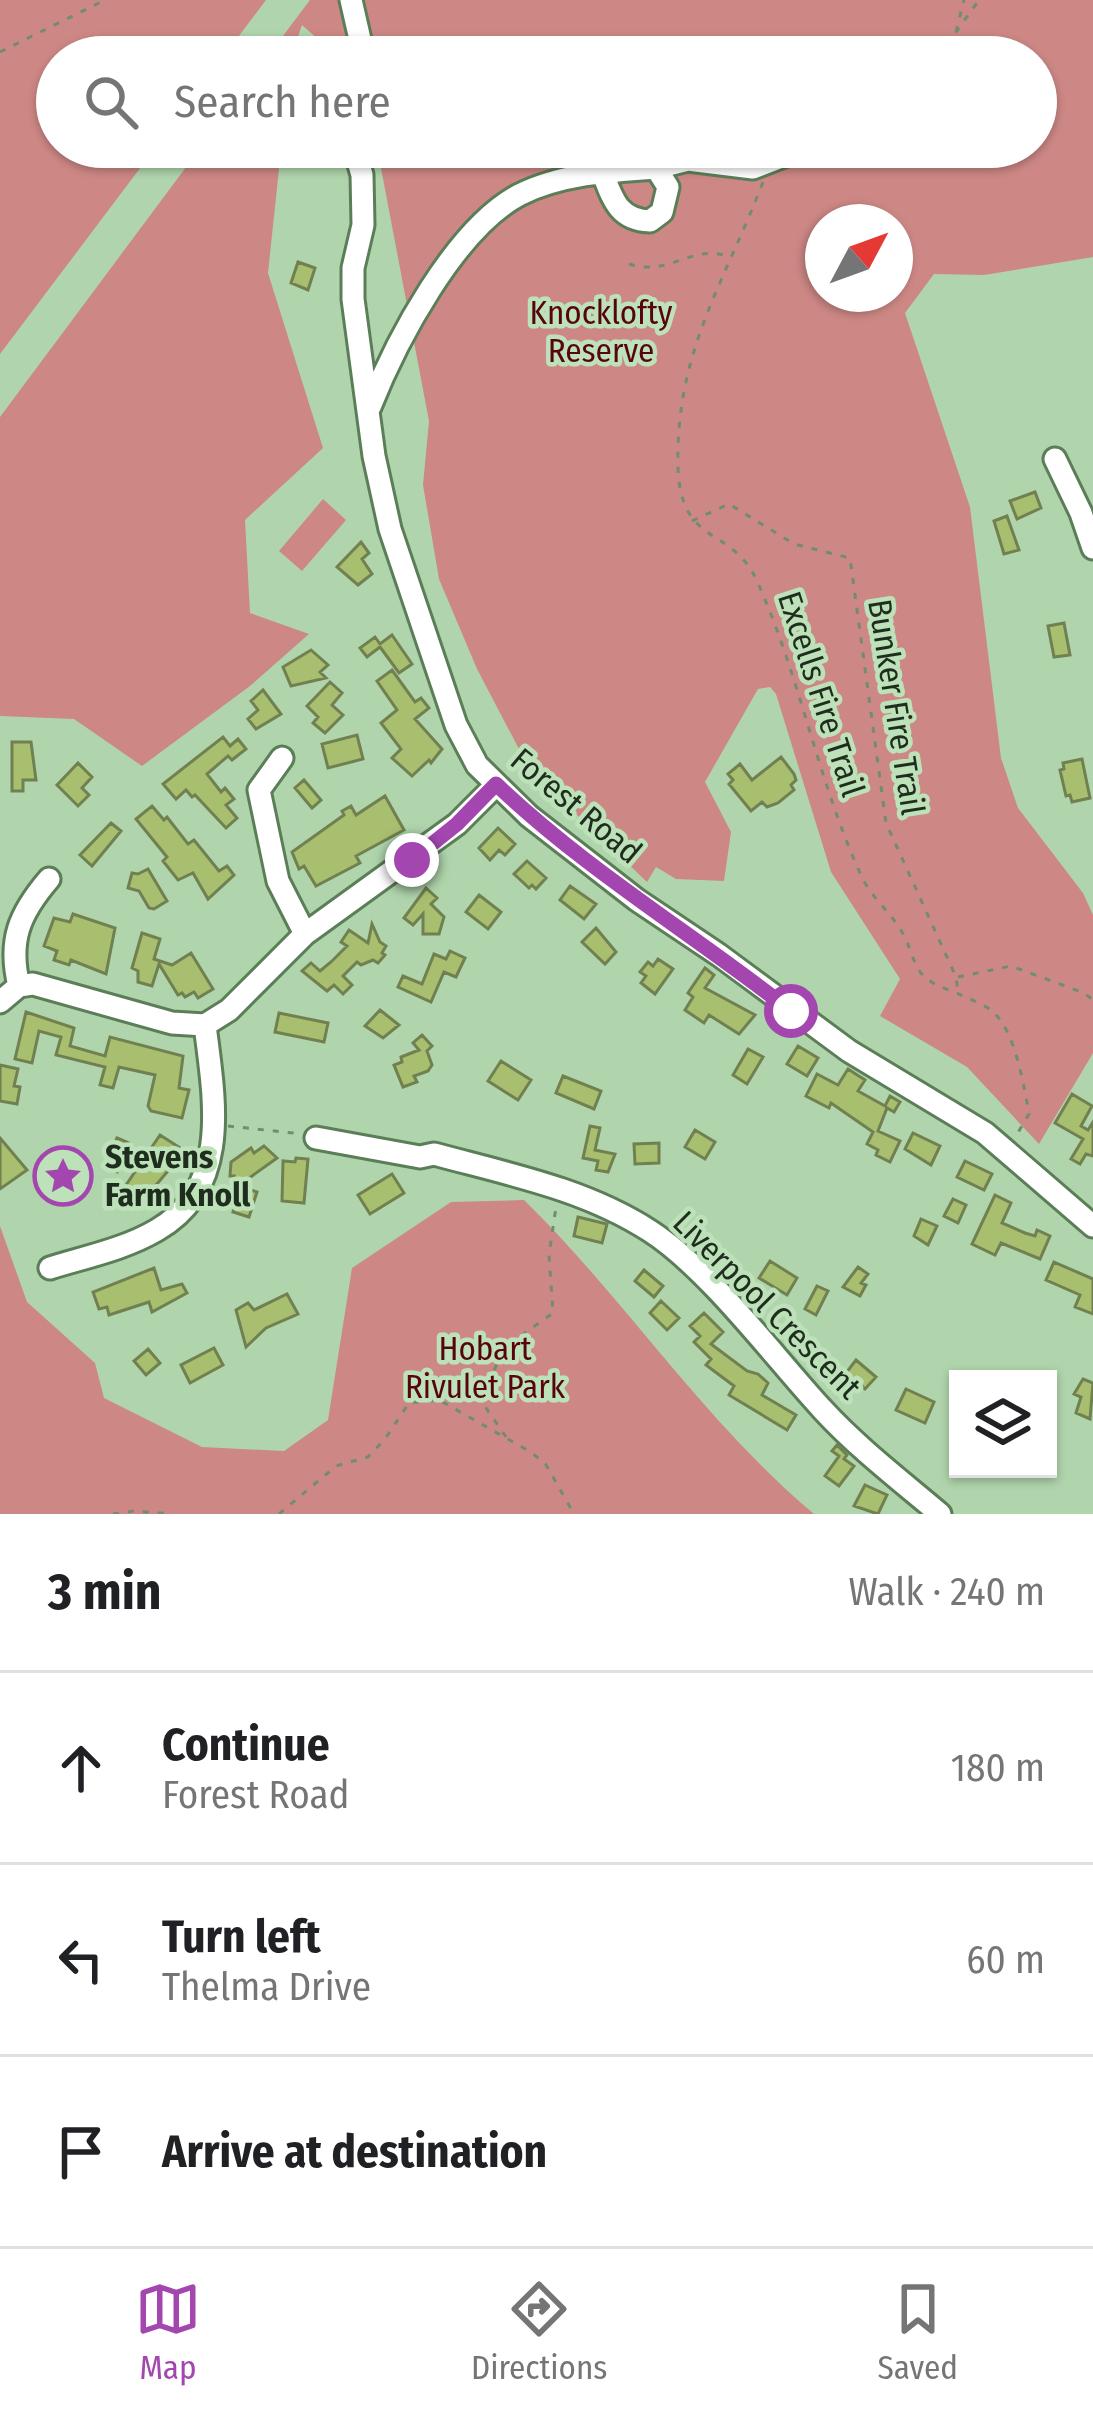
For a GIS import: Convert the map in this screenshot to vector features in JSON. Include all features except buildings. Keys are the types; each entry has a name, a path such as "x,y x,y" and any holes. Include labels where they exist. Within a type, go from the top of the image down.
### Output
{"street":[{"path":"351,0 359,36"},
{"name":"Forest Road","path":"360,168 363,224 353,268 353,299 374,456 389,529 464,744 529,816 637,900 849,1051 963,1118 1093,1226"},
{"path":"370,408 431,290 489,216 549,182 647,168"},
{"path":"603,173 621,212 635,221 650,221 667,201 668,187 657,168"},
{"path":"1055,459 1093,548"},
{"path":"282,758 259,790 278,881 305,934"},
{"path":"0,1002 19,986 45,986 172,1023 205,1025 229,1010 305,934 457,824 496,784"},
{"path":"19,986 13,947 31,900 49,879"},
{"path":"50,1268 134,1241 182,1212 196,1196 208,1171 214,1125 205,1025"},
{"name":"Liverpool Crescent","path":"316,1138 420,1157 434,1154 559,1187 655,1234 696,1270 827,1415 940,1514"}],"path":[{"path":"0,52 105,0"},
{"path":"956,34 964,0"},
{"path":"956,34 979,0"},
{"path":"692,521 682,499 678,469 686,376 698,328 763,181"},
{"path":"629,264 656,269 710,252 728,257"},
{"name":"Bunker Fire Trail","path":"692,521 729,504 794,544 850,558 886,823 956,977 958,994"},
{"name":"Excells Fire Trail","path":"692,521 742,558 754,574 779,630 832,807 878,905 898,925 920,972 998,1017 1021,1070 1029,1114 1005,1150"},
{"path":"956,977 1011,966 1093,1000"},
{"path":"214,1125 316,1138"},
{"path":"507,1438 484,1405 494,1364 513,1341 553,1312 549,1255 559,1187"},
{"path":"279,1514 336,1466 368,1457 409,1403 440,1400 545,1463 574,1514"},
{"path":"113,1514 172,1514"}],"green space":[{"path":"0,0 266,0 239,36 36,36 36,168 140,168 0,354"},
{"name":"Knocklofty Reserve","path":"310,0 1093,0 1093,257 984,275 934,274 913,302 913,204 805,204 805,312 906,312 970,507 1001,758 1018,808 1083,893 1093,915 1093,1053 1039,1144 967,1067 880,1016 900,979 831,872 770,687 758,689 705,782 731,832 724,881 676,879 656,867 647,882 530,770 477,669 439,579 423,485 429,421 381,168 1057,168 1057,36 314,36 302,25 298,36 283,36"},
{"path":"185,168 279,168 268,273 323,448 245,520 250,613 309,634 250,686 142,766 74,719 0,716 0,417"},
{"path":"323,499 346,520 302,571 279,551"},
{"name":"Hobart Rivulet Park","path":"524,1200 737,1441 814,1514 0,1514 0,1226 27,1302 95,1363 104,1398 202,1447 284,1451 328,1420 352,1268 451,1202"}],"place":[{"name":"Stevens Farm Knoll","path":"63,1176"}],"route":[{"path":"412,860 496,784 592,866 791,1011"}]}
